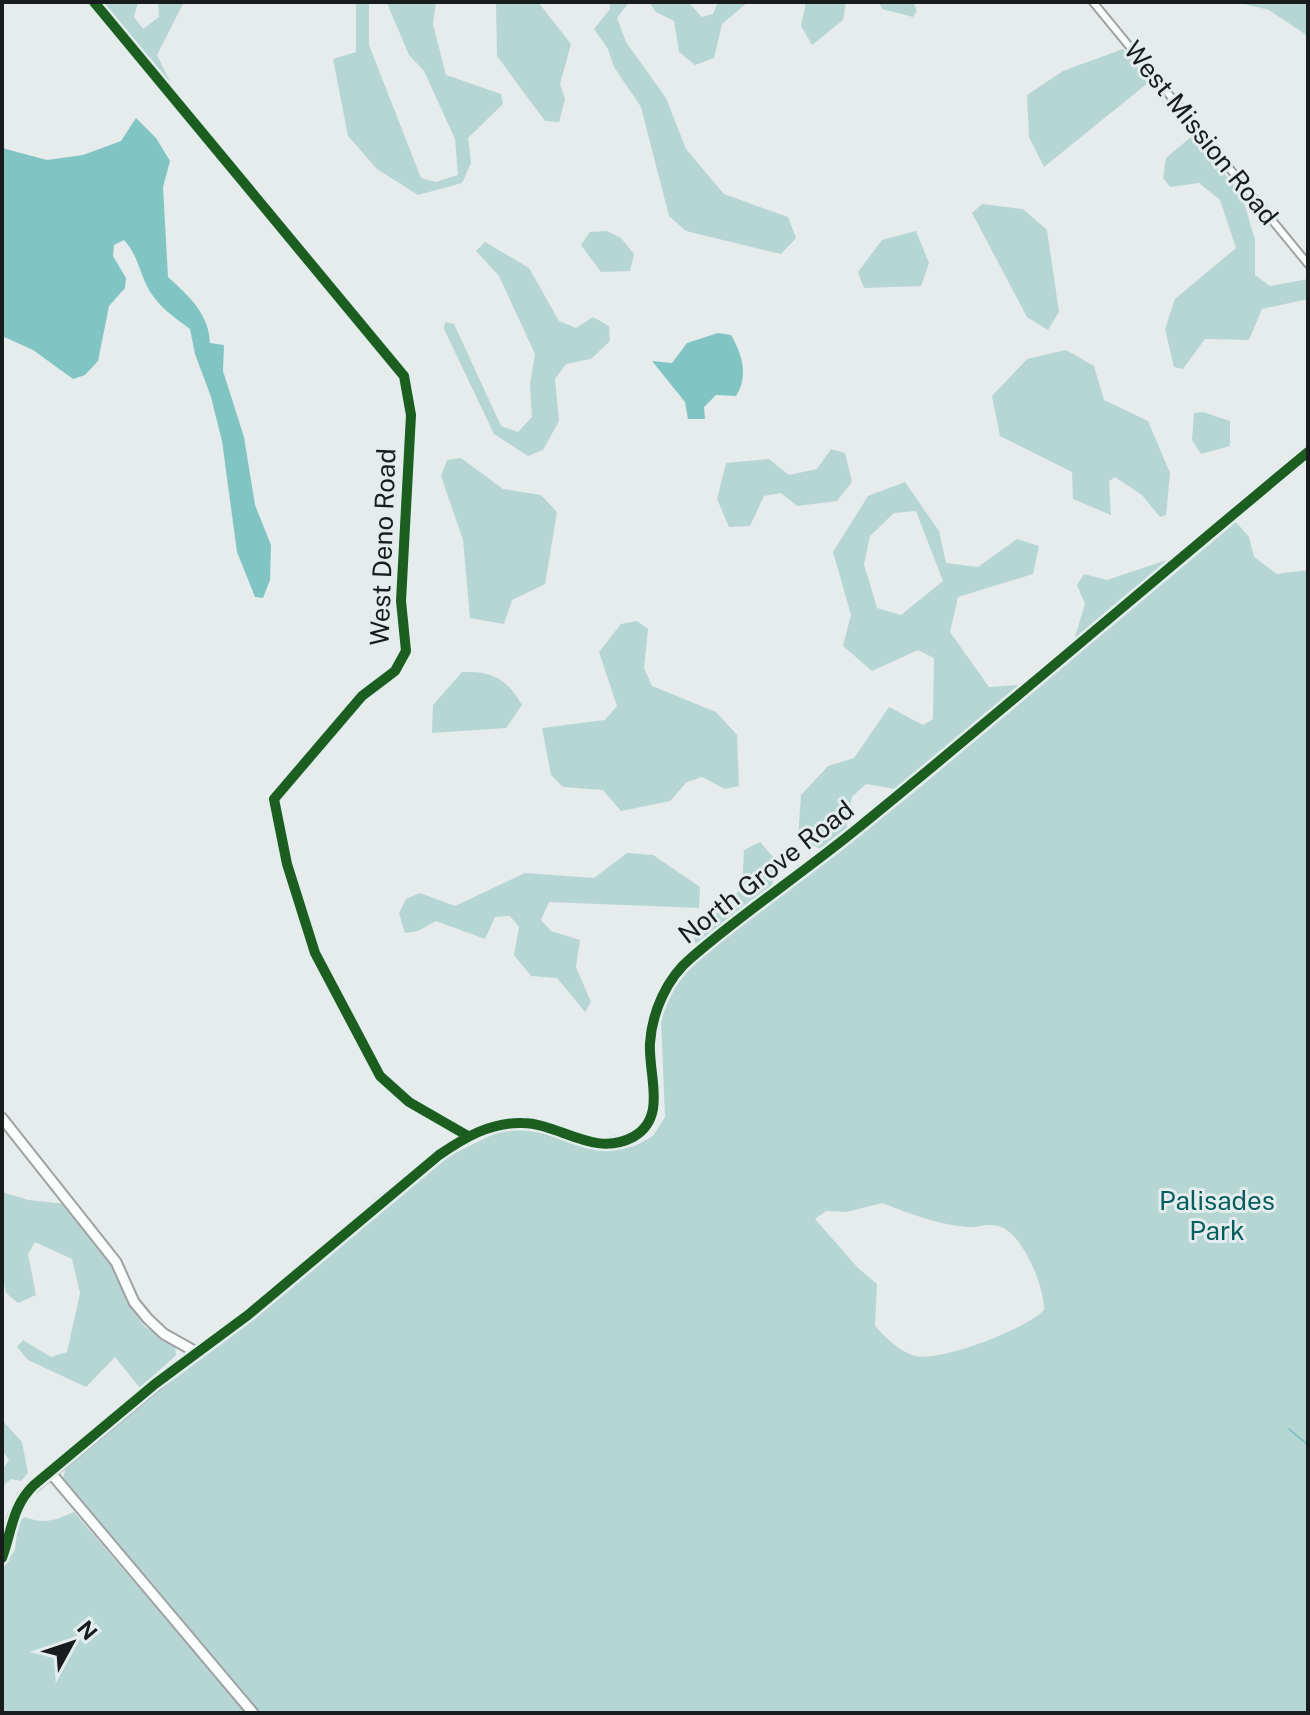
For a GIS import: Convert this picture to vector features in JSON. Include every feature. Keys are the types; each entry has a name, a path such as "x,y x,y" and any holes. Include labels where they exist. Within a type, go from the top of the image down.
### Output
{"street":[{"name":"West Deno Road","path":"94,2 404,376 411,415 401,601 406,651 395,671 362,696 274,799 287,864 315,953 380,1076 409,1102 468,1136"},
{"name":"West Mission Road","path":"1093,2 1308,264"},
{"name":"North Grove Road","path":"196,1352 250,1313 427,1164 468,1136 489,1127 524,1123 583,1142 601,1143 632,1138 646,1126 653,1112 655,1093 650,1042 655,1017 676,972 854,831 1308,452"},
{"path":"2,1118 116,1262 134,1302 148,1319 164,1334 196,1352 23,1496 13,1517 2,1558"},
{"path":"50,1472 253,1713"}],"green space":[{"path":"99,2 138,2 134,17 143,29 159,17 158,2 184,2 157,55 173,88 170,90"},
{"path":"356,2 369,2 369,45 421,178 436,182 458,175 455,139 424,71 409,55 387,3 380,2 436,2 433,24 446,75 501,94 503,104 468,138 471,163 462,183 418,195 377,169 348,136 333,59 356,52"},
{"path":"496,2 538,2 571,44 560,84 565,99 559,122 545,121 497,56"},
{"path":"609,2 629,2 617,18 626,42 666,98 686,149 724,194 788,217 796,238 781,254 686,231 669,216 641,107 614,67 608,49 594,29 610,9"},
{"path":"649,2 688,2 702,17 713,14 718,2 748,2 722,24 714,58 695,65 679,52 674,21 656,12"},
{"path":"806,2 846,2 843,20 812,45 801,26"},
{"path":"879,2 913,2 917,11 913,17 882,9"},
{"path":"1236,2 1308,2 1308,36 1269,10"},
{"path":"1123,49 1149,82 1044,167 1029,137 1027,95 1063,71"},
{"path":"1192,136 1241,193 1255,240 1255,275 1270,286 1308,279 1308,299 1262,309 1249,340 1205,339 1183,369 1174,367 1165,329 1175,299 1236,248 1220,200 1199,183 1170,187 1163,178 1166,158"},
{"path":"982,204 1023,209 1047,230 1059,312 1048,330 1027,317 972,213"},
{"path":"607,231 621,238 634,254 630,271 601,272 581,245 590,232"},
{"path":"916,231 929,263 921,286 864,288 858,272 882,240"},
{"path":"485,242 529,268 559,321 576,328 593,317 609,326 610,341 591,359 566,364 555,379 559,421 543,450 528,456 494,434 444,329 445,322 454,324 501,426 518,432 532,417 530,385 535,354 499,276 476,251"},
{"path":"1066,350 1094,366 1104,400 1148,421 1170,473 1166,515 1160,517 1142,495 1115,477 1109,481 1111,515 1073,499 1072,472 1000,436 992,396 1027,359"},
{"path":"1203,412 1230,421 1230,446 1201,454 1192,440 1194,413"},
{"path":"831,449 845,453 852,482 837,501 797,506 781,493 764,496 750,526 729,527 717,499 726,463 769,459 789,475 817,469"},
{"path":"461,458 503,489 541,495 557,512 545,584 512,600 504,624 470,618 463,540 441,476 447,460"},
{"path":"905,482 939,531 946,563 978,567 1017,539 1039,546 1033,574 958,597 950,632 989,687 1019,685 895,789 866,784 852,797 846,829 823,850 798,838 801,795 828,766 854,758 889,707 923,725 933,719 934,658 918,650 872,671 843,646 851,615 833,552 868,496","holes":["916,511 943,581 901,615 877,608 864,564 870,536 894,513"]},
{"name":"Palisades Park","path":"1236,522 1249,537 1254,557 1277,574 1308,570 1308,1713 257,1713 65,1482 63,1478 67,1463 157,1387 267,1304 439,1161 500,1131 513,1129 536,1129 556,1137 617,1149 635,1146 653,1136 665,1117 661,1019 676,983 699,958 907,798","holes":["882,1203 946,1224 971,1227 994,1225 1007,1230 1030,1262 1041,1288 1044,1310 1002,1334 944,1354 915,1356 898,1347 875,1326 877,1284 858,1268 815,1219 826,1211 846,1212"]},
{"path":"1173,558 1074,640 1085,604 1077,585 1084,574 1107,580"},
{"path":"637,621 648,629 644,668 652,686 716,712 737,735 739,786 725,789 702,777 687,782 670,801 621,811 603,790 563,787 551,775 542,728 605,720 617,706 599,652 621,624"},
{"path":"462,672 490,675 510,688 522,705 506,728 432,733 433,705"},
{"path":"760,842 780,865 770,889 696,946 694,936 742,888 744,850"},
{"path":"627,853 653,855 700,887 699,908 549,902 541,920 551,931 580,940 576,967 591,1002 585,1012 557,978 531,976 514,955 519,927 510,916 495,917 485,939 436,921 418,931 405,933 399,913 406,899 420,893 455,906 525,873 594,878"},
{"path":"2,1192 28,1200 66,1204 115,1271 127,1303 145,1327 175,1346 176,1355 140,1388 115,1357 86,1387 28,1360 17,1347 23,1340 51,1357 67,1352 80,1293 72,1259 35,1242 28,1254 36,1295 18,1303 6,1293 2,1274"},
{"path":"2,1420 22,1442 28,1473 21,1481 11,1479 2,1487 2,1470 9,1460 2,1450"},
{"path":"74,1512 246,1713 2,1713 2,1570 15,1550 18,1522 25,1517 38,1521 50,1520"}],"water":[{"path":"136,118 156,138 170,161 163,187 168,277 202,314 210,343 224,345 223,371 244,437 255,505 271,545 270,580 263,598 255,597 237,552 222,441 190,329 153,296 124,240 114,245 113,256 126,278 125,288 109,306 98,361 85,375 73,379 33,350 2,336 2,148 47,160 83,155 121,141"},
{"path":"718,333 731,335 738,350 743,373 740,388 736,396 716,395 704,407 705,419 688,419 685,402 652,361 672,363 687,343"}],"waterway":[{"path":"1289,1429 1308,1445"}],"cycle path":[{"path":"94,2 404,376 411,415 401,601 406,651 395,671 362,696 274,799 287,864 315,953 380,1076 409,1102 468,1136"},
{"path":"2,1558 17,1510 34,1485 155,1384 248,1315 439,1155 478,1132 510,1123 536,1124 604,1144 633,1137 644,1129 653,1107 650,1043 654,1019 662,996 682,966 914,782 1308,452"}]}
